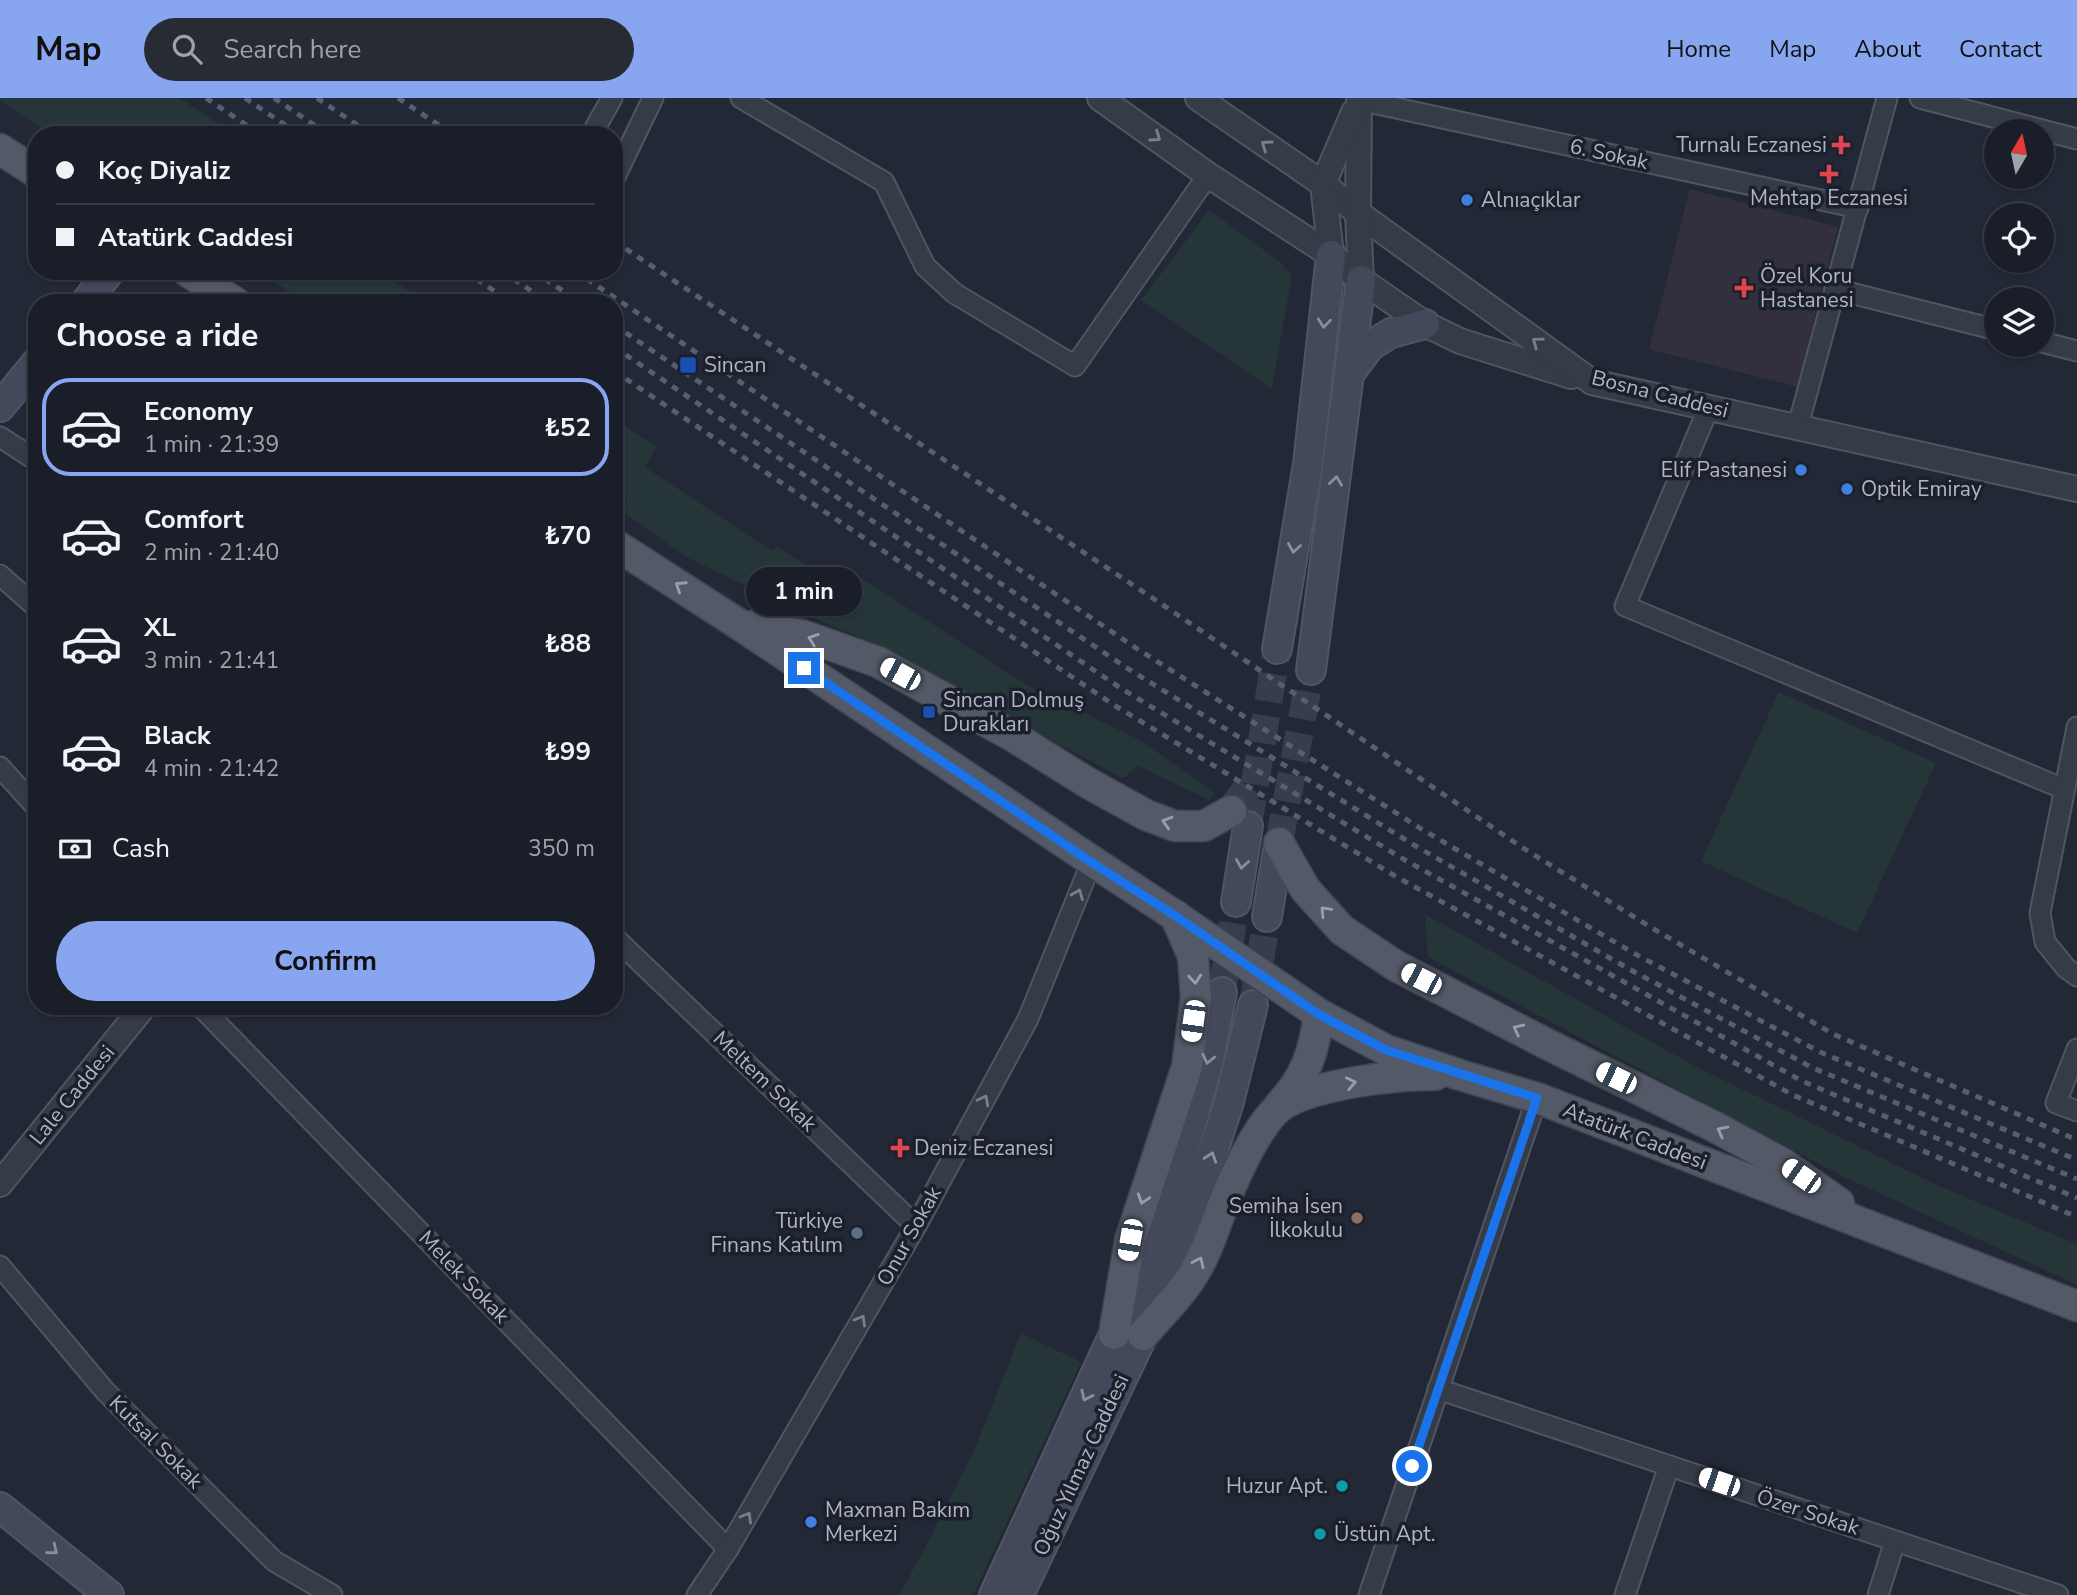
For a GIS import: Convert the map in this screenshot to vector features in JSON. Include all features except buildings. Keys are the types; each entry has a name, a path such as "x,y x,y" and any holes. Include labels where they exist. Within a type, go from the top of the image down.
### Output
{"main road":[{"path":"0,149 28,167"},
{"path":"1277,649 1308,464 1331,255"},
{"path":"92,294 103,280"},
{"path":"201,280 222,294"},
{"path":"1311,670 1361,280"},
{"path":"1350,373 1370,346 1391,333 1425,324"},
{"path":"0,407 28,373"},
{"name":"Atatürk Caddesi","path":"623,550 737,623 1318,1014 1386,1050 1537,1098 2077,1306"},
{"path":"737,623 802,635 878,662 1011,735 1146,815 1175,826 1204,826 1239,818 1236,902"},
{"path":"1267,917 1279,843"},
{"path":"1279,843 1305,889 1342,929 1396,966 1782,1163 1876,1230"},
{"path":"1128,1334 1130,1240 1187,1067 1196,998 1193,956 1174,915"},
{"path":"1128,1334 1208,1064 1222,992"},
{"path":"1128,1334 1199,1192 1229,1102 1253,1005"},
{"path":"1128,1334 1194,1274 1231,1185 1264,1127 1304,1074 1316,1040 1318,1014"},
{"path":"1277,1109 1299,1096 1321,1089 1391,1076 1460,1075"},
{"name":"Oğuz Yılmaz Caddesi","path":"994,1595 1128,1334"},
{"name":"Oğuz Yılmaz Caddesi","path":"1019,1595 1128,1334"},
{"path":"0,1507 109,1595"}],"street":[{"path":"597,126 612,98"},
{"path":"623,160 653,98"},
{"path":"741,98 884,182 925,266 954,293 1075,366 1209,174"},
{"path":"1100,98 1331,255 1361,280 1425,324 1460,341 1592,382"},
{"name":"Bosna Caddesi","path":"1198,98 1323,184 1358,213 1592,382 2077,489"},
{"path":"1798,426 1887,98"},
{"path":"1920,98 2077,139"},
{"path":"1331,255 1323,184 1360,99"},
{"path":"1360,99 1358,213 1361,280"},
{"name":"6. Sokak","path":"1360,99 1858,208"},
{"path":"1835,289 1984,327"},
{"path":"2054,345 2077,351"},
{"path":"1709,407 1625,606 2064,789"},
{"path":"0,436 28,455"},
{"path":"0,575 28,600"},
{"path":"2076,735 2040,913 2045,942 2066,968 2077,976"},
{"path":"0,766 28,798"},
{"name":"Onur Sokak","path":"697,1595 728,1549 916,1226 1028,1018 1091,862"},
{"name":"Meltem Sokak","path":"623,946 916,1226"},
{"name":"Lale Caddesi","path":"0,1184 137,1015"},
{"name":"Melek Sokak","path":"209,1015 728,1549"},
{"path":"2077,1049 2056,1103 2077,1111"},
{"path":"1370,1595 1537,1098"},
{"name":"Kutsal Sokak","path":"0,1266 105,1391 274,1561 332,1595"},
{"name":"Özer Sokak","path":"1438,1389 2059,1595"},
{"path":"1625,1595 1669,1466"},
{"path":"1878,1595 1895,1541"}],"shaded area":[{"path":"0,98 179,98 222,126 38,126 0,101"},
{"name":"Özel Koru Hastanesi","path":"1690,189 1838,227 1797,387 1649,349"},
{"path":"1209,210 1279,261 1292,275 1272,389 1141,300"},
{"path":"272,280 392,280 414,294 292,294"},
{"path":"623,425 657,446 645,467 772,551 778,547 848,592 860,577 1027,685 1138,739 1216,793 1209,800 1138,766 1123,778 867,641 688,558 623,512 627,499 623,497"},
{"path":"1779,692 1936,763 1857,933 1701,861"},
{"path":"1425,914 1693,1065 1941,1187 2077,1244 2077,1285 1838,1174 1428,957"},
{"path":"1021,1333 1081,1362 978,1585 973,1595 899,1595 976,1446"}],"tunnel":[{"path":"1248,826 1277,649"},
{"path":"1279,843 1311,670"},
{"path":"1231,811 1258,774"},
{"path":"1222,992 1236,902"},
{"path":"1253,1005 1267,917"}],"railway":[{"path":"206,98 248,126"},
{"path":"245,98 287,126"},
{"path":"274,98 316,126"},
{"path":"317,98 359,126"},
{"path":"398,98 440,126"},
{"path":"623,247 1160,603 1523,848 1652,928 1833,1034 2077,1140"},
{"path":"478,280 499,294"},
{"path":"515,280 536,294"},
{"path":"546,280 568,294"},
{"path":"588,280 609,294"},
{"path":"623,303 1139,650 1423,830 1637,955 1820,1052 2077,1160"},
{"path":"623,331 1130,670 1414,845 1629,969 1811,1067 2077,1179"},
{"path":"623,353 1122,689 1405,860 1802,1081 2077,1198"},
{"path":"623,377 1114,705 1395,876 1793,1095 2077,1217"}],"place":[{"name":"Turnalı Eczanesi","path":"1841,145"},
{"name":"Mehtap Eczanesi","path":"1829,174"},
{"name":"Alnıaçıklar","path":"1467,200"},
{"name":"Özel Koru Hastanesi","path":"1744,288"},
{"name":"Sincan","path":"688,365"},
{"name":"Elif Pastanesi","path":"1801,470"},
{"name":"Optik Emiray","path":"1847,489"},
{"name":"Sincan Dolmuş Durakları","path":"929,712"},
{"name":"Deniz Eczanesi","path":"900,1148"},
{"name":"Semiha İsen İlkokulu","path":"1357,1218"},
{"name":"Türkiye Finans Katılım","path":"857,1233"},
{"name":"Huzur Apt.","path":"1342,1486"},
{"name":"Maxman Bakım Merkezi","path":"811,1522"},
{"name":"Üstün Apt.","path":"1320,1534"}],"route":[{"path":"804,668 1318,1014 1386,1050 1537,1098 1412,1466"}]}
